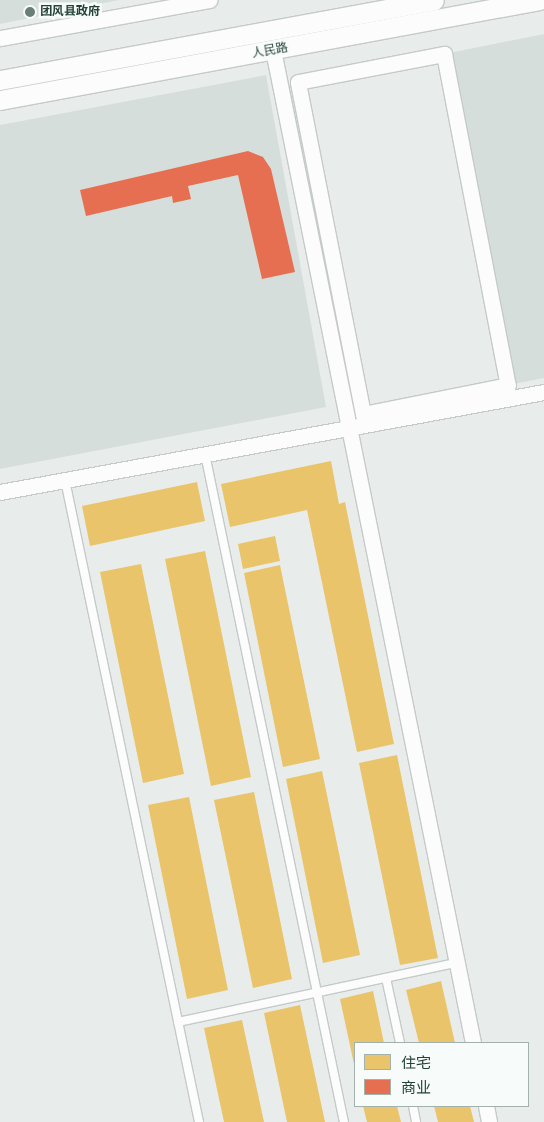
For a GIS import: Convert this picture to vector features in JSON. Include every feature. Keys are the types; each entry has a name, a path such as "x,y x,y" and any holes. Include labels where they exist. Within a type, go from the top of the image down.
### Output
{"street":[{"path":"0,38 210,0"},
{"name":"人民路","path":"0,80 434,0"},
{"name":"人民路","path":"0,100 539,0"},
{"path":"273,50 346,428 473,1042"},
{"path":"444,54 508,385 362,414 298,82 444,54"},
{"path":"0,492 544,392"},
{"path":"486,1107 489,1122"}],"lane":[{"path":"205,454 344,1122"},
{"path":"65,480 199,1122"},
{"path":"178,1022 456,963"},
{"path":"386,978 400,1042"},
{"path":"413,1107 416,1122"}],"shaded area":[{"name":"团风县政府","path":"0,0 119,0 0,24"},
{"path":"544,34 544,378 508,385 444,54"},
{"path":"266,75 326,407 0,469 0,125"}],"building: 住宅":[{"path":"331,461 339,504 345,502 394,744 357,752 307,510 230,527 221,484"},
{"path":"197,482 205,521 90,546 82,506"},
{"path":"275,536 280,561 243,569 238,544"},
{"path":"205,551 251,777 211,786 165,559"},
{"path":"141,564 184,774 143,783 100,572"},
{"path":"280,565 320,759 283,767 244,573"},
{"path":"397,755 438,958 400,965 359,763"},
{"path":"322,771 360,955 323,963 286,779"},
{"path":"254,792 292,979 253,988 214,800"},
{"path":"189,797 228,990 187,999 148,805"},
{"path":"441,981 455,1042 419,1042 406,990"},
{"path":"373,991 384,1042 354,1042 354,1064 340,999"},
{"path":"300,1005 325,1122 287,1122 264,1013"},
{"path":"242,1020 264,1122 224,1122 204,1028"},
{"path":"363,1107 397,1107 401,1122 367,1122"},
{"path":"434,1107 470,1107 474,1122 438,1122"}],"building: 商业":[{"path":"248,151 263,157 271,169 295,272 262,279 238,175 188,186 191,199 173,203 172,196 86,216 80,190"}],"place":[{"name":"团风县政府","path":"30,12"}]}
